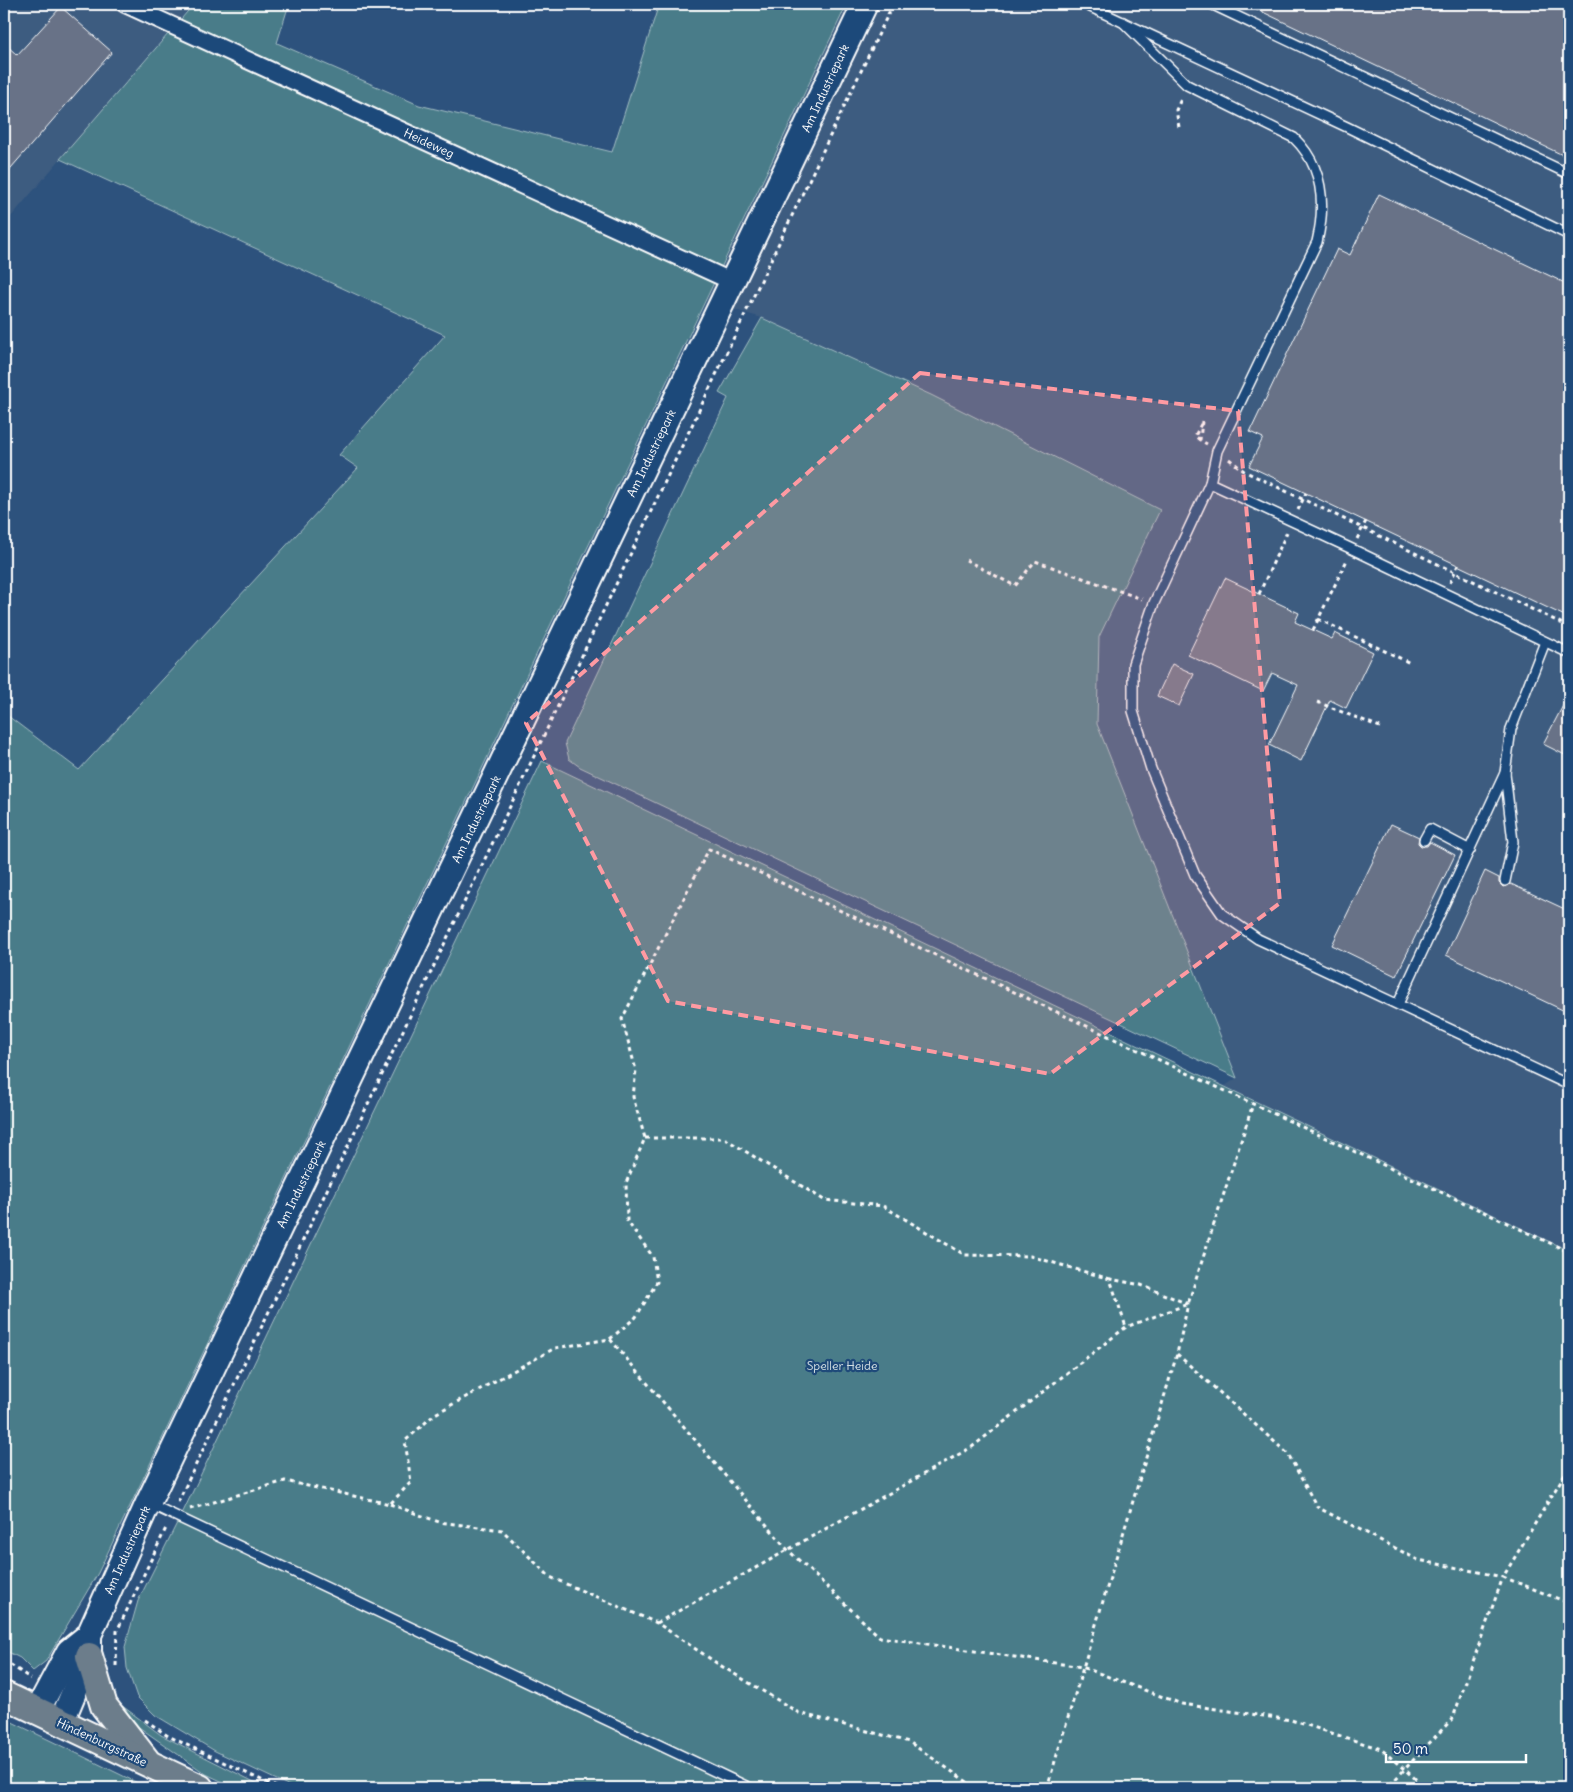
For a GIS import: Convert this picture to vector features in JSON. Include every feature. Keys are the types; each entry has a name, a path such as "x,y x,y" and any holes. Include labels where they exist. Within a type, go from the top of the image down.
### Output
{"main road":[{"path":"89,1645 104,1706 149,1764"},
{"name":"Hindenburgstraße","path":"4,1695 200,1788"}],"street":[{"name":"Heideweg","path":"126,4 732,282"},
{"name":"Am Industriepark","path":"61,1722 89,1645 148,1503 865,4"},
{"name":"Am Industriepark","path":"37,1711 69,1651 89,1645"}],"lane":[{"path":"1084,4 1569,235"},
{"path":"1211,4 1569,174"},
{"path":"1123,22 1187,85 1294,138 1307,150 1321,189 1323,208 1316,242 1218,451 1210,483 1154,603 1133,664 1133,711 1151,769 1195,876 1222,914 1258,939 1569,1085"},
{"path":"1210,483 1569,653"},
{"path":"1504,881 1514,842 1505,772 1511,730 1545,642"},
{"path":"1398,1004 1505,772"},
{"path":"1424,840 1430,829 1470,850"},
{"path":"148,1503 750,1788"}],"path":[{"path":"118,1674 116,1665 117,1631 893,4"},
{"path":"1200,440 1202,421 1195,436 1200,440 1218,451 1244,471 1569,627"},
{"path":"1259,594 1306,493"},
{"path":"1313,630 1366,521"},
{"path":"966,560 1015,586 1035,562 1154,603"},
{"path":"1318,619 1410,662"},
{"path":"1317,702 1380,727"},
{"path":"390,1504 411,1482 405,1441 435,1414 555,1348 610,1338 636,1317 657,1282 653,1257 627,1221 626,1183 645,1138 633,1097 636,1070 622,1019 709,849 1569,1252"},
{"path":"1046,1788 1177,1354 1188,1304 1253,1104"},
{"path":"645,1138 724,1138 824,1200 882,1206 964,1255 1030,1256 1110,1279 1141,1285 1188,1304"},
{"path":"1110,1279 1126,1327"},
{"path":"657,1623 787,1549 972,1448 1126,1327 1188,1304"},
{"path":"610,1338 787,1549 880,1637 1082,1667 1182,1704 1300,1723 1381,1749 1426,1788"},
{"path":"1177,1354 1288,1454 1317,1507 1418,1560 1503,1577 1569,1603"},
{"path":"1387,1788 1453,1718 1503,1577 1569,1467"},
{"path":"172,1514 284,1481 390,1504 439,1522 502,1530 550,1577 657,1623 718,1664 799,1712 909,1742 976,1788"},
{"path":"143,1719 168,1736 278,1788"}],"highlighted area":[{"path":"920,373 1238,411 1280,903 1050,1074 668,1001 526,723"}],"shaded area":[{"path":"4,4 186,4 191,6 4,225"},
{"path":"847,4 1569,4 1569,1251 1225,1086 1237,1078 1097,724 1099,637 1159,509 931,395 762,318 706,301"}],"green space":[{"path":"194,4 289,4 277,43 419,105 612,152 659,4 847,4 98,1573 46,1661 33,1671 20,1658 4,1650 4,713 79,770 358,468 339,455 445,335 60,159"},
{"path":"762,318 931,395 1160,510 1099,637 1097,724 1237,1078 580,767 569,759 565,743 728,398 719,393"},
{"name":"Speller Heide","path":"542,761 1569,1251 1569,1788 759,1788 182,1514"},
{"path":"179,1519 743,1788 294,1788 215,1751 155,1715 137,1697 127,1668 125,1647 138,1601"},
{"path":"121,1705 161,1735 266,1788 236,1788 206,1774 123,1716 117,1706"},
{"path":"4,1718 148,1788 4,1788"}],"building":[{"path":"1246,4 1569,4 1569,158"},
{"path":"61,7 112,52 4,176 4,43 17,55"},
{"path":"1379,194 1569,285 1569,618 1249,466 1263,438 1250,432 1337,249 1350,255"},
{"path":"1225,578 1299,613 1295,622 1332,639 1335,633 1373,652 1346,708 1330,700 1301,761 1269,745 1298,685 1272,673 1263,691 1188,655"},
{"path":"1172,664 1194,674 1179,706 1157,696"},
{"path":"1569,694 1569,757 1543,744"},
{"path":"1391,824 1419,837 1418,843 1421,846 1427,846 1430,842 1455,855 1396,976 1332,945"},
{"path":"1485,871 1499,878 1499,883 1503,887 1511,884 1569,911 1569,1013 1446,955"}]}
